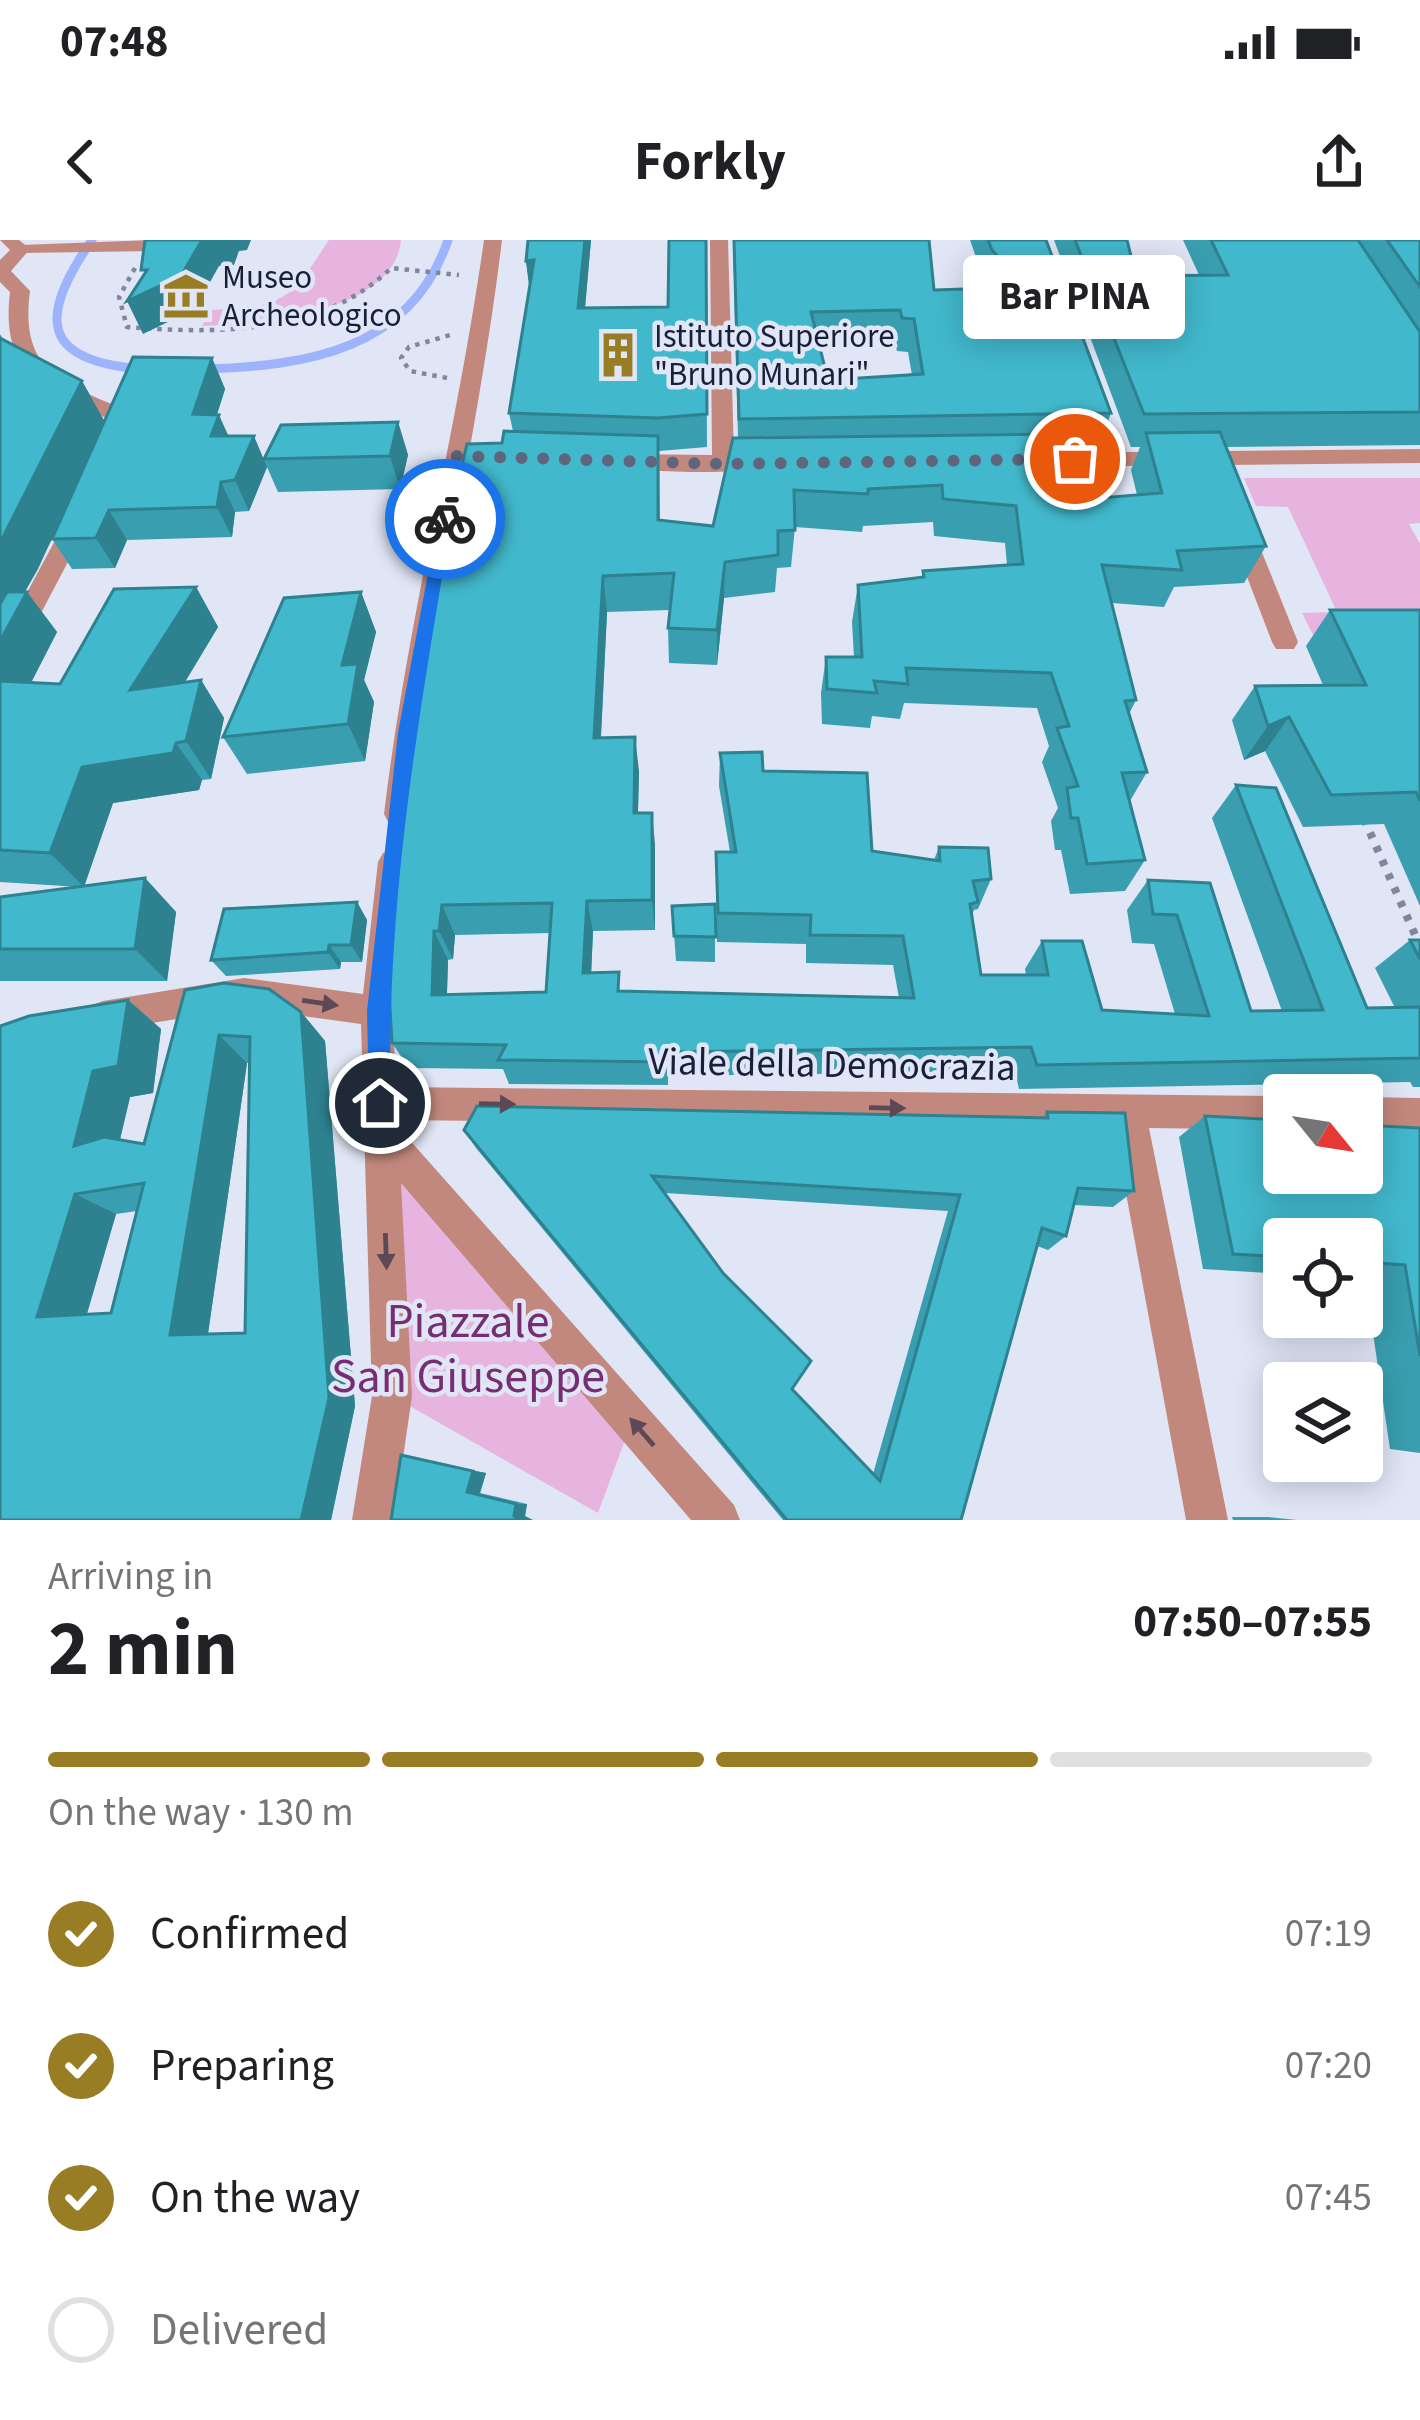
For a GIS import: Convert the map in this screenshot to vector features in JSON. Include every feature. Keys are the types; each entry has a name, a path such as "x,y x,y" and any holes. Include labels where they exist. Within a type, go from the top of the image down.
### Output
{"street":[{"path":"373,1520 392,1396 377,1011 407,733 467,457 472,376 493,240"},
{"path":"718,240 723,464"},
{"path":"14,244 0,271 20,291 11,323 16,351 38,375 123,417 105,458"},
{"path":"1002,460 1115,447 1221,478 1420,456"},
{"path":"590,460 793,463"},
{"path":"1221,478 1286,642"},
{"path":"0,667 10,629 55,571 87,500"},
{"path":"65,1026 244,993 377,1011"},
{"path":"1128,1110 1207,1520"},
{"name":"Viale della Democrazia","path":"380,1118 1263,1113"},
{"path":"1383,1114 1420,1115"},
{"path":"380,1118 719,1520"}],"lane":[{"path":"14,244 154,244"}],"path":[{"path":"154,244 118,292 117,310 128,328 272,324 349,303 378,286 391,268 454,274"},
{"path":"472,376 419,375 404,366 401,358 409,347 434,337 481,332"},
{"path":"1362,816 1420,946"}],"green space":[{"path":"329,240 401,240 393,265 375,284 350,299 287,318 202,326 210,310 255,306 283,297 304,277"},
{"path":"1244,478 1420,478 1420,523 1409,524 1420,544 1420,633 1313,635 1302,613 1337,612 1288,507 1256,506"},
{"name":"Piazzale San Giuseppe","path":"381,1134 632,1421 598,1513 392,1396"}],"building":[{"path":"145,240 202,240 181,276 127,301 147,270 141,270"},
{"name":"Istituto Superiore \"Bruno Munari\"","path":"528,240 585,240 578,308 668,307 669,240 706,240 707,414 658,418 509,413 534,260 526,261"},
{"path":"734,240 929,240 934,290 1025,287 988,240 1046,240 1111,413 739,419","holes":["900,310 902,318 914,319 923,374 828,380 811,312"]},
{"path":"1075,240 1127,240 1136,276 1228,275 1211,240 1358,240 1420,332 1420,412 1144,414"},
{"path":"1387,240 1420,240 1420,287"},
{"path":"0,338 82,381 0,543"},
{"path":"133,357 212,358 193,414 219,415 211,436 254,436 235,480 221,482 217,507 109,510 96,538 52,539"},
{"path":"398,422 390,456 264,459 281,425"},
{"path":"504,431 658,436 658,520 713,526 733,438 1062,434 1087,499 1162,493 1146,433 1220,432 1266,546 1177,551 1182,570 1102,565 1136,700 1125,701 1147,772 1122,773 1145,860 1087,864 1078,818 1071,818 1067,788 1078,786 1057,728 1069,726 1051,673 906,668 908,684 874,681 877,693 827,689 826,657 862,657 858,585 924,577 923,571 1023,564 1016,506 943,499 942,485 868,489 868,494 794,490 795,530 778,531 778,555 725,562 717,630 668,628 674,573 603,576 594,738 635,737 634,813 652,813 652,900 587,901 583,973 619,972 618,991 914,998 903,936 810,935 811,915 718,913 716,852 736,852 720,753 762,752 763,771 867,773 872,851 940,861 939,847 988,848 991,879 973,881 978,902 970,904 981,975 1048,975 1042,941 1082,941 1102,1010 1209,1016 1177,915 1153,914 1148,880 1210,883 1251,1011 1323,1010 1236,785 1276,788 1367,1008 1420,1007 1420,1058 1037,1065 1031,1047 666,1052 665,1062 498,1060 506,1045 392,1043 386,938 396,820 415,691 430,630 425,630 428,613 467,444 502,443","holes":["552,903 546,992 432,995 434,931 439,931 442,905"]},
{"path":"196,587 130,690 201,680 186,741 176,743 173,753 82,767 50,853 0,850 0,681 60,684 114,589"},
{"path":"7,592 27,592 0,641 0,604"},
{"path":"361,592 342,665 358,664 348,724 223,737 284,598"},
{"path":"1330,610 1420,610 1420,801 1416,792 1331,795 1289,717 1268,726 1255,686 1366,685"},
{"path":"145,878 135,949 0,949 0,897"},
{"path":"357,902 351,945 329,945 328,952 211,960 224,909"},
{"path":"715,904 716,937 674,936 672,906"},
{"path":"1410,940 1420,940 1420,959"},
{"path":"224,983 269,989 301,1012 329,1398 301,1520 0,1520 0,1026 29,1016 128,1000 118,1066 93,1071 74,1146 104,1137 144,1144 185,990","holes":["219,1035 250,1037 245,1333 170,1335","144,1183 111,1313 37,1317 75,1194"]},
{"path":"477,1106 1048,1118 1047,1112 1125,1113 1134,1191 1078,1188 1066,1236 1042,1228 961,1520 787,1520 464,1130","holes":["652,1176 960,1195 880,1481 792,1389 811,1361 723,1273"]},
{"path":"1205,1116 1263,1119 1263,1194 1383,1194 1383,1126 1420,1128 1420,1356 1405,1265 1383,1263 1383,1218 1263,1218 1263,1256 1233,1254"},
{"path":"401,1455 473,1471 467,1492 516,1504 514,1516 521,1520 391,1520"}],"waterway":[{"path":"92,240 63,291 58,330 67,345 83,356 142,369"},
{"path":"204,369 280,363 351,345 409,306 431,277 448,240"}],"way so far":[{"path":"445,519 456,456 723,464 1075,459"}],"place":[{"name":"Museo Archeologico","path":"186,296"},
{"name":"Istituto Superiore \"Bruno Munari\"","path":"618,355"},
{"name":"Bar PINA","path":"1075,459"}],"route":[{"path":"380,1103 377,1011 407,733 445,519"}]}
